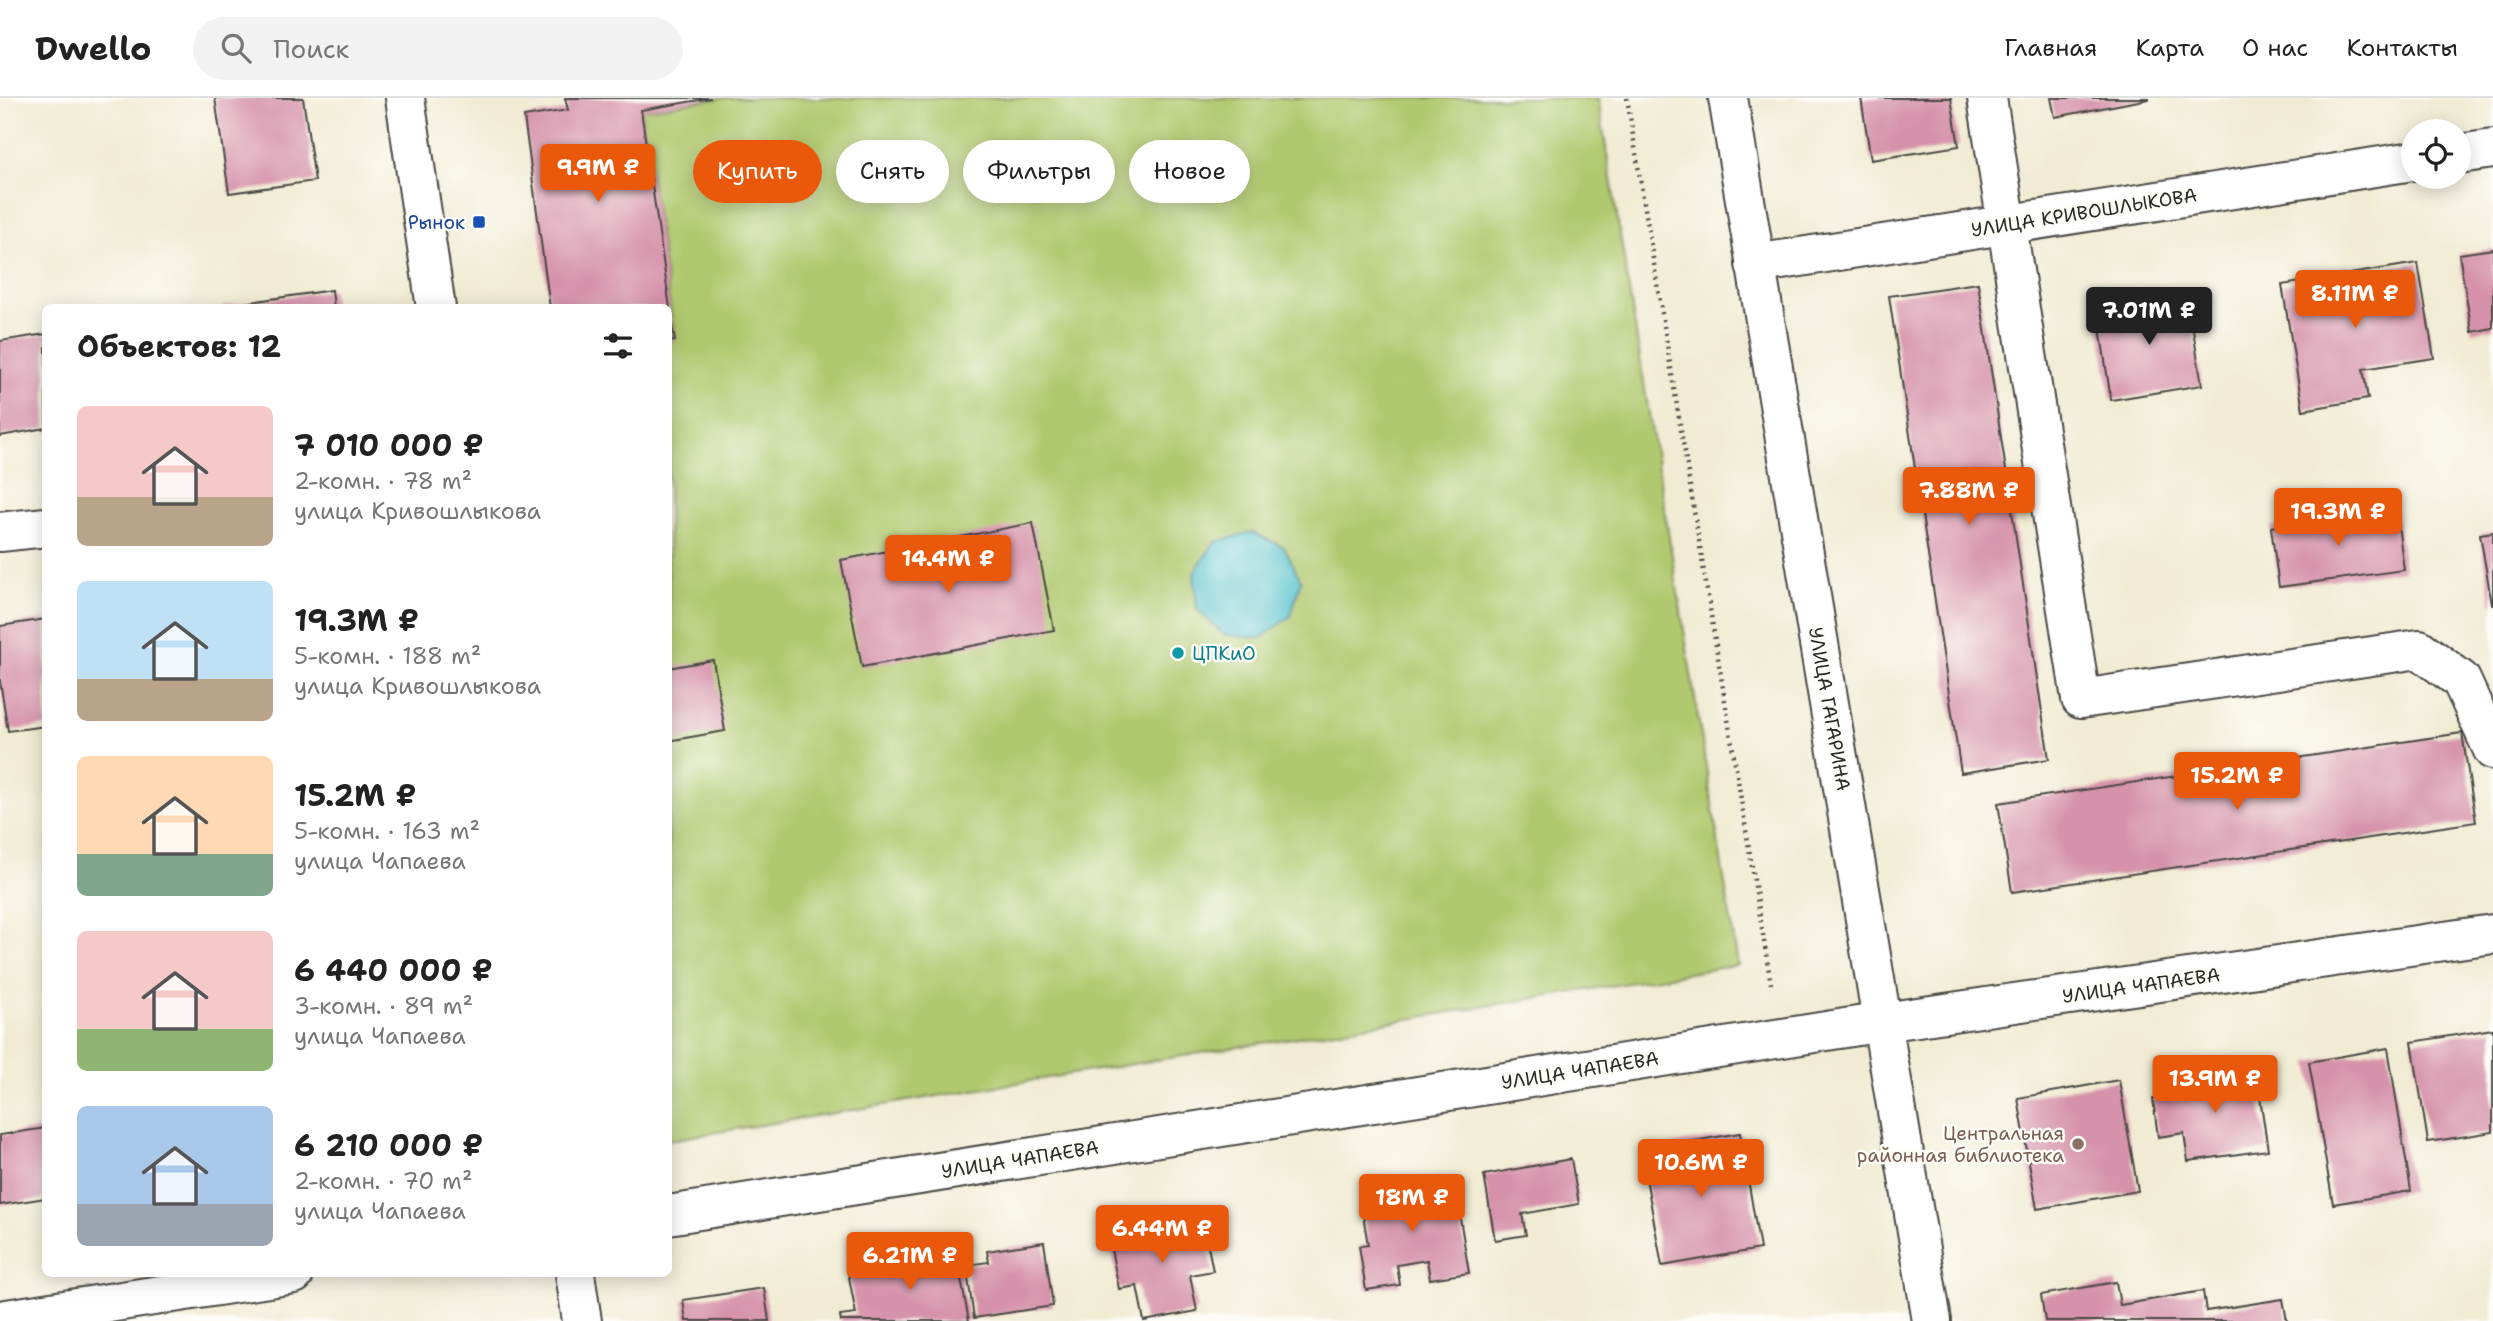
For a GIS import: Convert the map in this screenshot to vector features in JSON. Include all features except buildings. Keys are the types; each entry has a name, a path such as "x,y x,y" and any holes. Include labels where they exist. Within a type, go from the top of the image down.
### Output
{"street":[{"path":"405,98 435,304"},
{"name":"УЛИЦА ГАГАРИНА","path":"1728,98 1932,1321"},
{"path":"1987,98 2081,699 2418,649 2461,680 2493,750"},
{"path":"2471,152 2493,149"},
{"name":"УЛИЦА КРИВОШЛЫКОВА","path":"1755,264 2401,163"},
{"path":"0,532 42,527"},
{"name":"УЛИЦА ЧАПАЕВА","path":"672,1214 1883,1022 2493,934"},
{"path":"0,1320 275,1277"},
{"path":"575,1277 582,1321"}],"path":[{"path":"1627,98 1771,984"}],"green space":[{"name":"ЦПКиО","path":"722,98 1598,98 1738,965 672,1140 672,341 675,340 672,304 670,304 641,110"}],"water":[{"path":"1251,532 1284,547 1301,580 1291,616 1261,638 1224,635 1197,609 1194,572 1215,542"}],"place":[{"name":"Рынок","path":"479,222"},
{"name":"ЦПКиО","path":"1178,653"},
{"name":"Центральная районная библиотека","path":"2078,1144"}]}
